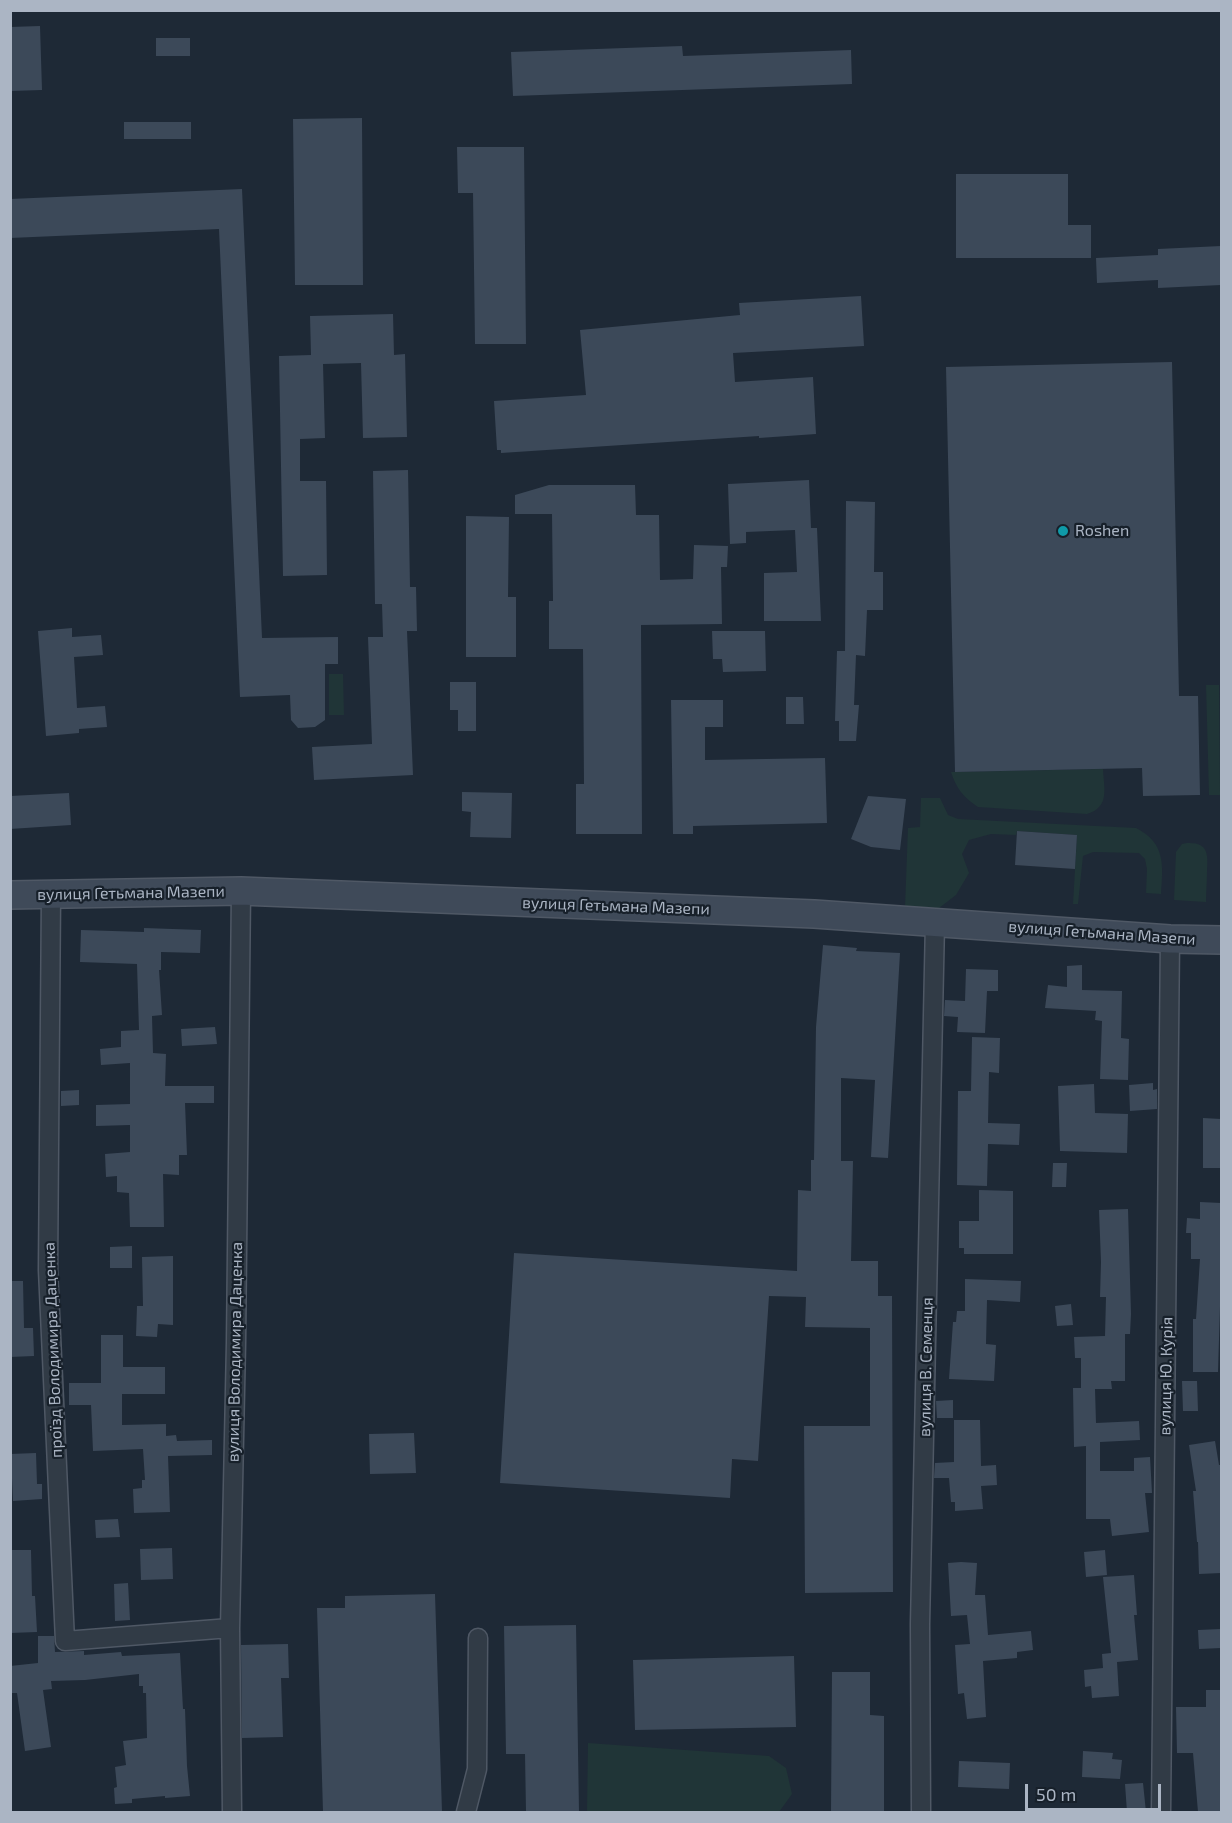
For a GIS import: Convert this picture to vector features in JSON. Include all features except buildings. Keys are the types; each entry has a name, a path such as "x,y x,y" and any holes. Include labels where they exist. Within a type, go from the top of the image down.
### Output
{"street":[{"name":"вулиця Гетьмана Мазепи","path":"10,895 241,891 814,914 1170,939 1221,940"},
{"name":"вулиця Володимира Даценка","path":"232,1812 230,1628 241,891"},
{"name":"проїзд Володимира Даценка","path":"51,894 48,1270 65,1641 230,1628"},
{"name":"вулиця В. Семенця","path":"921,1812 920,1624 935,922"},
{"name":"вулиця Ю. Курія","path":"1161,1812 1170,939"},
{"path":"466,1812 477,1769 478,1638"}],"green space":[{"path":"329,674 343,674 344,715 329,715"},
{"path":"1206,685 1219,685 1220,795 1209,795"},
{"path":"1103,769 1104,796 1102,802 1094,811 1087,814 978,807 961,792 951,772"},
{"path":"921,798 940,798 948,815 958,819 1136,828 1146,834 1158,848 1162,865 1161,894 1146,893 1147,869 1145,859 1139,853 1093,852 1083,856 1078,904 1073,904 1077,835 1017,831 1016,835 991,834 969,840 962,854 969,873 956,895 939,908 905,907 908,828 920,827"},
{"path":"1182,844 1200,845 1206,851 1206,902 1174,900 1176,852"},
{"path":"588,1743 769,1756 786,1768 792,1794 779,1812 587,1812"}],"place":[{"name":"Roshen","path":"1063,531"}]}
